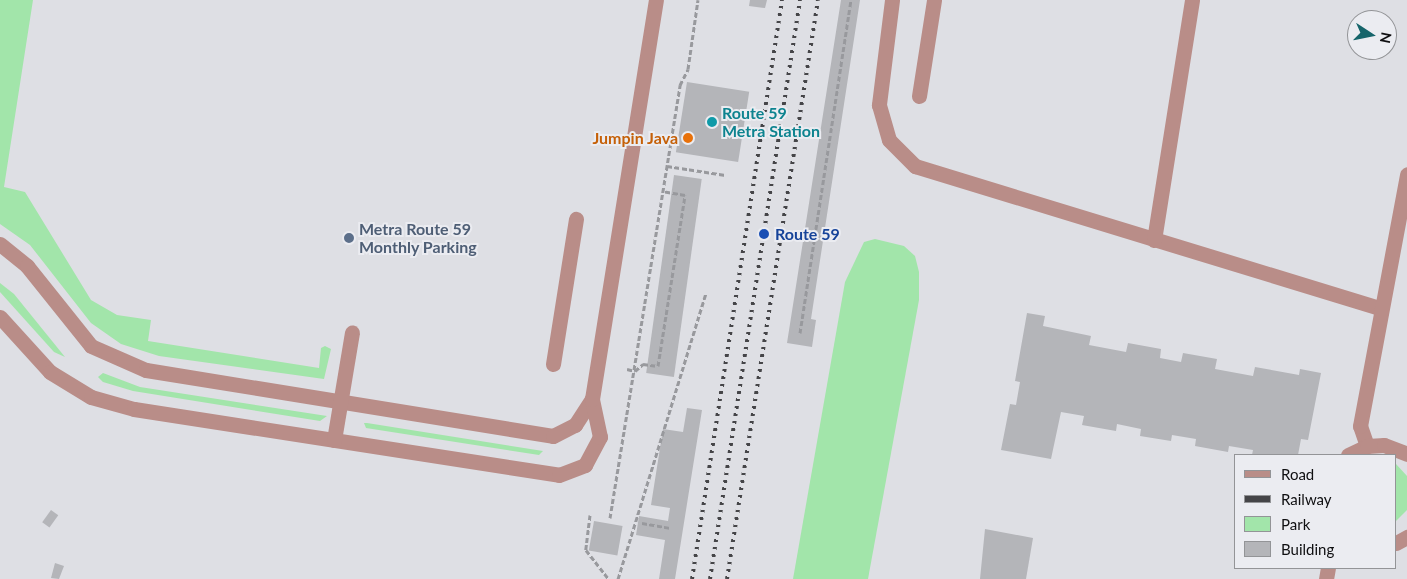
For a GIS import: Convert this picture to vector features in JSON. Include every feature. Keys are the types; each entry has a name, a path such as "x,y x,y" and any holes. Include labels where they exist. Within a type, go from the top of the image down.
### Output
{"street":[{"path":"0,317 50,372 91,397 134,409 559,476 585,465 600,437 592,399 656,0"},
{"path":"892,0 879,105 882,123 898,153 934,174 1380,308"},
{"path":"919,96 934,0"},
{"path":"1154,240 1192,0"},
{"path":"1367,446 1360,426 1380,308 1407,174"},
{"path":"553,364 576,219"},
{"path":"0,244 27,266 91,346 124,363 340,402 553,436 575,425 592,399"},
{"path":"334,440 352,332"},
{"path":"1350,454 1367,446 1384,445 1407,454"}],"path":[{"path":"610,518 667,166 698,0"},
{"path":"800,333 851,0"},
{"path":"667,166 725,175"},
{"path":"627,370 635,371 643,364 658,366 686,195 663,191"},
{"path":"618,579 706,293"},
{"path":"590,515 586,550 609,579"},
{"path":"642,524 670,528"}],"green space":[{"path":"0,0 33,0 4,187 25,192 91,300 117,315 151,320 148,341 319,368 321,348 325,346 331,349 324,379 159,356 121,344 91,323 30,245 0,224"},
{"path":"875,239 904,246 915,256 919,272 919,300 868,579 793,579 845,282 864,242"},
{"path":"0,283 14,294 65,357 54,352 0,292"},
{"path":"103,373 140,387 327,416 320,421 133,391 103,382 98,377"},
{"path":"364,423 543,451 539,455 366,428"},
{"path":"1397,465 1407,476 1407,510 1397,520"}],"building":[{"path":"750,0 767,0 765,8 749,6"},
{"path":"841,0 860,0 811,319 816,320 812,347 787,343"},
{"name":"Route 59 Metra Station","path":"687,82 749,92 738,162 676,152"},
{"path":"674,175 702,179 674,377 646,373"},
{"path":"1027,313 1045,316 1043,326 1091,336 1089,345 1126,352 1128,343 1161,349 1160,358 1181,362 1183,353 1217,359 1215,369 1253,376 1255,367 1299,375 1300,369 1321,373 1308,440 1301,439 1298,454 1252,454 1253,450 1229,446 1228,452 1195,446 1196,439 1172,435 1171,441 1140,436 1141,429 1117,424 1116,431 1082,425 1084,416 1061,412 1051,459 1001,450 1010,404 1016,405 1020,382 1015,381"},
{"path":"687,408 702,410 675,579 659,579 665,540 636,535 639,516 668,521 670,508 651,505 663,429 683,432"},
{"path":"51,510 58,515 49,527 42,522"},
{"path":"594,521 623,526 617,556 589,551"},
{"path":"985,529 1033,538 1026,579 980,579"},
{"path":"55,563 64,566 59,579 51,578"}],"railway":[{"path":"692,579 782,0"},
{"path":"710,579 800,0"},
{"path":"727,579 818,0"}],"place":[{"name":"Route 59 Metra Station","path":"712,122"},
{"name":"Jumpin Java","path":"688,138"},
{"name":"Route 59","path":"764,234"},
{"name":"Metra Route 59 Monthly Parking","path":"349,238"}]}
